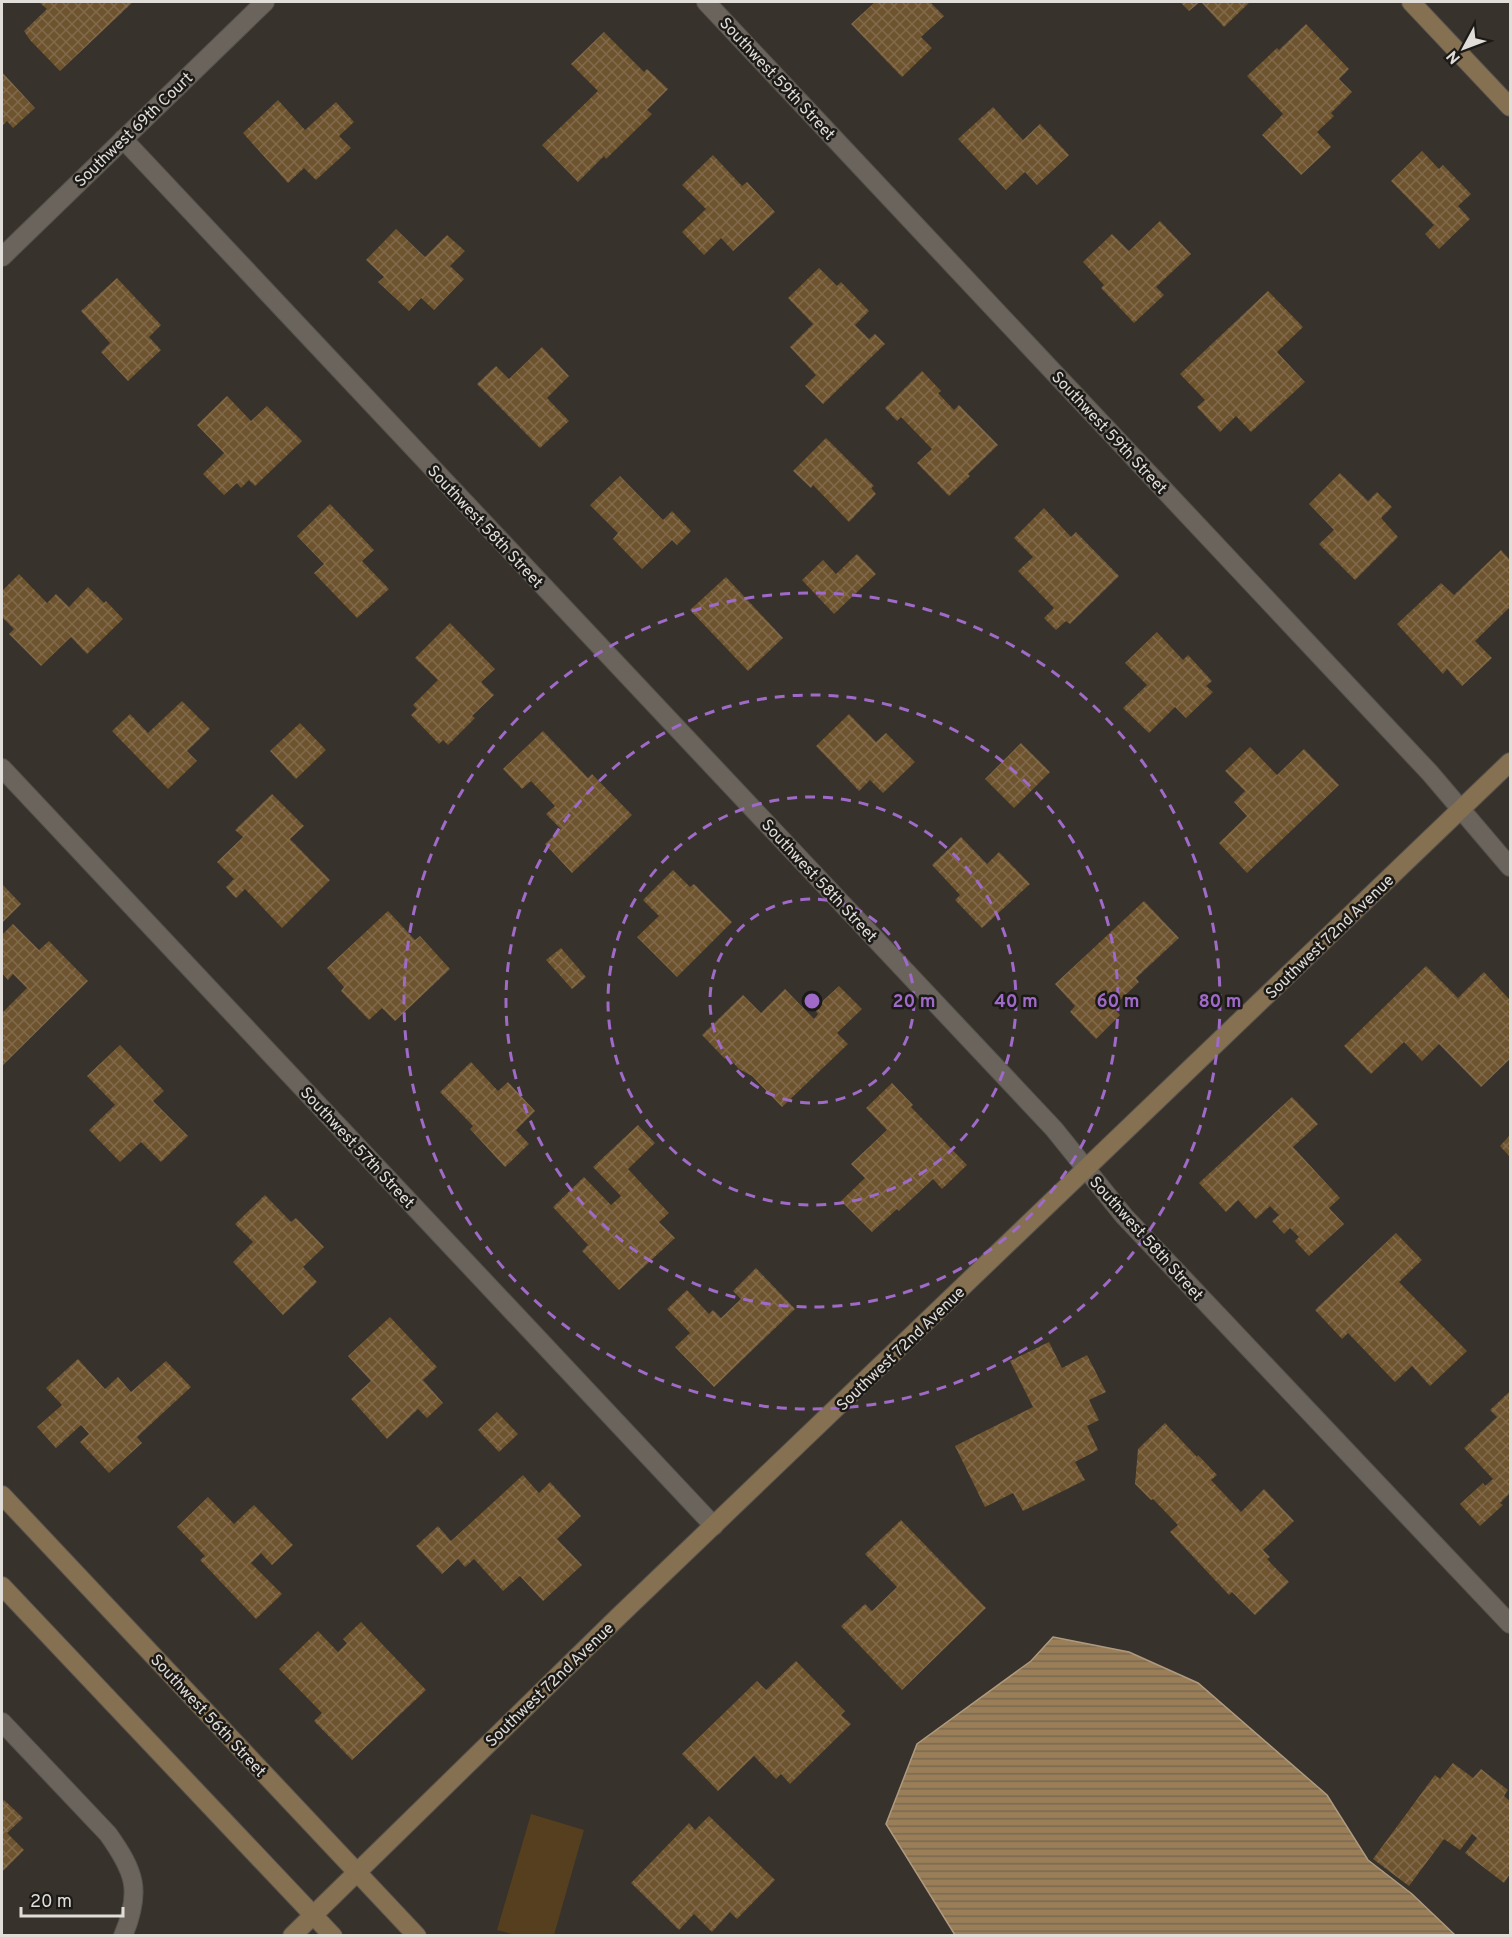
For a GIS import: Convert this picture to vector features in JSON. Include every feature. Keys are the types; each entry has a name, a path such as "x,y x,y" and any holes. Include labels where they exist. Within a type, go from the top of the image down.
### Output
{"street":[{"name":"Southwest 69th Court","path":"2,257 265,2"},
{"name":"Southwest 59th Street","path":"706,2 1430,773 1510,867"},
{"path":"1411,2 1510,107"},
{"name":"Southwest 58th Street","path":"123,139 1038,1111 1124,1216 1510,1624"},
{"name":"Southwest 72nd Avenue","path":"292,1935 714,1526 1510,762"},
{"name":"Southwest 57th Street","path":"2,768 714,1526"},
{"name":"Southwest 56th Street","path":"2,1495 417,1935"},
{"path":"2,1586 333,1935"},
{"path":"2,1722 108,1834 121,1852 135,1889 134,1905 123,1935"}],"shaded area":[{"path":"1053,1637 1129,1652 1198,1683 1327,1795 1368,1860 1412,1894 1455,1935 955,1935 886,1824 917,1744 1031,1661"},
{"path":"531,1814 584,1830 554,1935 515,1935 497,1930"}],"building":[{"path":"39,2 133,2 60,71 24,31 47,9"},
{"path":"875,2 930,2 944,16 921,37 932,48 902,77 851,24"},
{"path":"1180,2 1200,2 1189,11"},
{"path":"1201,2 1250,2 1224,27"},
{"path":"1306,24 1349,69 1339,79 1352,92 1331,113 1334,116 1317,132 1331,147 1301,175 1262,135 1283,114 1247,76"},
{"path":"604,32 644,72 647,69 668,89 647,110 652,114 606,159 604,156 578,182 542,145 598,91 571,64"},
{"path":"2,72 35,108 13,128 7,121 2,126"},
{"path":"278,100 305,130 336,102 354,122 339,136 351,148 316,180 304,168 288,183 243,133"},
{"path":"993,107 1023,140 1040,124 1069,155 1037,185 1025,172 1006,190 958,139"},
{"path":"1422,151 1439,169 1443,165 1471,194 1458,206 1470,219 1439,249 1425,234 1434,225 1391,181"},
{"path":"713,155 742,186 747,182 775,212 733,251 721,238 704,255 682,232 706,209 682,185"},
{"path":"1160,221 1191,254 1156,287 1164,295 1134,323 1101,288 1104,285 1083,262 1112,234 1129,251"},
{"path":"396,229 425,257 447,235 465,251 450,266 464,279 434,310 421,298 409,311 378,282 384,277 366,260"},
{"path":"819,268 837,286 841,282 869,311 855,325 869,339 875,334 885,344 823,404 805,386 816,375 790,347 813,324 788,298"},
{"path":"117,278 161,325 149,337 161,350 128,381 101,352 110,343 81,311"},
{"path":"1268,291 1303,327 1277,352 1305,382 1251,432 1236,416 1220,432 1197,407 1205,400 1180,374"},
{"path":"542,347 569,376 547,398 569,421 540,448 477,384 496,366 509,379"},
{"path":"922,371 941,391 938,393 954,410 959,405 998,445 949,496 917,463 932,449 901,417 897,421 885,408"},
{"path":"227,396 251,421 267,406 302,441 255,486 249,480 241,488 237,483 224,495 203,474 224,453 197,425"},
{"path":"826,438 874,486 871,488 876,494 849,522 813,485 811,488 793,471"},
{"path":"1340,473 1368,501 1377,492 1392,507 1381,518 1398,537 1355,580 1319,544 1334,530 1309,504"},
{"path":"620,476 663,520 672,511 691,531 677,545 672,540 642,569 613,539 618,533 590,505"},
{"path":"330,504 374,550 362,561 389,589 357,618 314,573 324,564 297,536"},
{"path":"1044,508 1071,537 1076,532 1119,576 1070,624 1066,621 1056,630 1044,618 1054,608 1018,571 1033,557 1014,538"},
{"path":"1501,550 1510,560 1510,607 1475,641 1492,658 1462,686 1447,669 1443,674 1397,624 1441,583 1454,595"},
{"path":"857,554 876,574 834,614 802,580 823,560 836,574"},
{"path":"19,574 47,603 56,594 69,607 88,587 104,603 106,601 123,619 87,654 71,637 41,666 9,634 14,629 2,617 2,591"},
{"path":"726,577 783,638 748,671 690,610"},
{"path":"450,623 495,669 481,682 494,695 472,716 475,718 448,745 443,740 439,744 411,715 417,709 413,705 438,680 415,658"},
{"path":"1157,632 1183,660 1188,655 1212,681 1206,686 1213,692 1186,718 1175,707 1149,733 1123,708 1147,685 1125,663"},
{"path":"182,701 210,729 187,751 197,761 168,789 112,731 130,714 148,733"},
{"path":"849,714 876,742 886,733 915,762 883,793 870,780 859,791 816,746"},
{"path":"300,723 326,750 296,779 270,751"},
{"path":"543,731 588,778 592,774 632,815 572,873 545,844 561,829 546,814 555,806 531,781 522,789 503,769"},
{"path":"1021,743 1050,772 1014,808 985,779"},
{"path":"1250,747 1277,775 1304,749 1339,785 1247,873 1219,843 1247,816 1234,802 1245,791 1225,771"},
{"path":"272,794 304,826 290,839 330,880 282,928 245,889 236,898 231,893 226,887 234,879 217,862 243,837 235,830"},
{"path":"961,837 987,864 999,852 1030,884 982,928 955,900 960,895 932,865"},
{"path":"673,870 690,887 694,884 732,922 677,977 637,937 659,916 643,900"},
{"path":"2,884 21,904 2,923"},
{"path":"1144,901 1179,938 1136,978 1139,982 1113,1007 1120,1015 1096,1039 1070,1012 1075,1006 1055,984"},
{"path":"388,911 415,940 420,936 450,969 395,1021 382,1008 369,1020 341,991 344,987 327,968"},
{"path":"13,924 39,950 49,941 88,981 2,1066 2,1013 27,988 13,974 8,980 2,973 2,935"},
{"path":"561,948 586,977 572,989 546,960"},
{"path":"1426,966 1458,998 1484,972 1510,1000 1510,1059 1481,1087 1439,1044 1422,1061 1404,1042 1371,1074 1344,1046"},
{"path":"839,986 862,1009 837,1033 848,1044 782,1107 752,1076 739,1069 727,1056 725,1059 702,1035 743,995 761,1013 785,989 814,1019 818,1014 814,1009"},
{"path":"120,1045 164,1091 153,1101 188,1136 161,1162 141,1142 120,1162 89,1130 115,1105 87,1076"},
{"path":"471,1062 498,1091 508,1082 535,1111 516,1130 529,1144 505,1167 470,1129 473,1126 440,1092"},
{"path":"892,1083 913,1105 911,1107 967,1165 942,1189 933,1179 899,1211 897,1209 872,1232 841,1201 865,1178 851,1164 887,1130 866,1108"},
{"path":"1292,1097 1318,1124 1293,1147 1340,1198 1329,1208 1344,1224 1309,1256 1295,1241 1299,1237 1290,1228 1284,1234 1272,1221 1279,1215 1270,1206 1256,1219 1238,1200 1226,1212 1199,1183"},
{"path":"638,1125 655,1143 628,1169 669,1213 659,1222 675,1238 619,1290 582,1251 588,1245 553,1207 584,1177 611,1205 621,1196 593,1167"},
{"path":"1510,1135 1510,1157 1500,1146"},
{"path":"265,1195 291,1222 296,1218 324,1247 303,1267 317,1282 283,1315 233,1262 253,1242 235,1224"},
{"path":"1396,1233 1422,1260 1399,1282 1467,1351 1430,1386 1412,1366 1395,1382 1348,1333 1342,1339 1315,1310"},
{"path":"756,1268 795,1309 714,1387 675,1347 690,1333 667,1309 687,1290 709,1314 713,1310 721,1318 741,1299 733,1291"},
{"path":"390,1317 437,1367 423,1380 443,1403 427,1418 418,1409 387,1439 351,1399 371,1381 348,1356"},
{"path":"1049,1342 1062,1368 1087,1355 1106,1392 1089,1400 1099,1420 1087,1426 1098,1450 1075,1462 1085,1480 1023,1511 1013,1493 985,1507 955,1446 1033,1407 1010,1361"},
{"path":"78,1359 105,1389 118,1377 131,1392 166,1361 191,1387 137,1437 142,1443 109,1473 80,1442 89,1434 81,1425 56,1448 37,1427 62,1405 46,1388"},
{"path":"1509,1392 1510,1496 1509,1494 1500,1503 1503,1505 1480,1526 1460,1504 1483,1483 1485,1486 1493,1479 1464,1448 1497,1417 1490,1410"},
{"path":"497,1412 518,1434 499,1452 478,1430"},
{"path":"1165,1423 1217,1475 1211,1480 1241,1512 1264,1489 1294,1521 1263,1550 1270,1557 1267,1559 1289,1582 1255,1615 1232,1592 1229,1595 1170,1532 1178,1525 1135,1484 1138,1449"},
{"path":"523,1475 539,1493 550,1482 581,1516 557,1539 582,1565 543,1601 520,1576 503,1591 474,1559 465,1567 458,1559 442,1574 416,1546 438,1526 451,1541"},
{"path":"208,1497 234,1524 254,1505 293,1545 272,1565 261,1553 251,1563 282,1594 256,1619 200,1560 205,1556 177,1527"},
{"path":"901,1520 986,1608 902,1690 841,1626 865,1604 872,1611 897,1587 865,1554"},
{"path":"361,1622 426,1690 352,1760 314,1721 322,1713 279,1669 318,1631 338,1652 347,1643 343,1639"},
{"path":"796,1661 845,1711 841,1715 851,1724 790,1784 781,1774 776,1779 754,1756 718,1791 682,1754 757,1681 766,1690"},
{"path":"1453,1763 1473,1778 1481,1769 1508,1790 1504,1796 1510,1801 1510,1874 1504,1883 1465,1853 1477,1838 1472,1834 1460,1850 1444,1839 1409,1886 1373,1859 1435,1775 1440,1779"},
{"path":"4,1800 23,1818 7,1833 24,1850 2,1872 2,1802"},
{"path":"709,1816 775,1880 737,1919 730,1912 712,1932 694,1914 679,1930 631,1883 689,1823 695,1830"}]}
